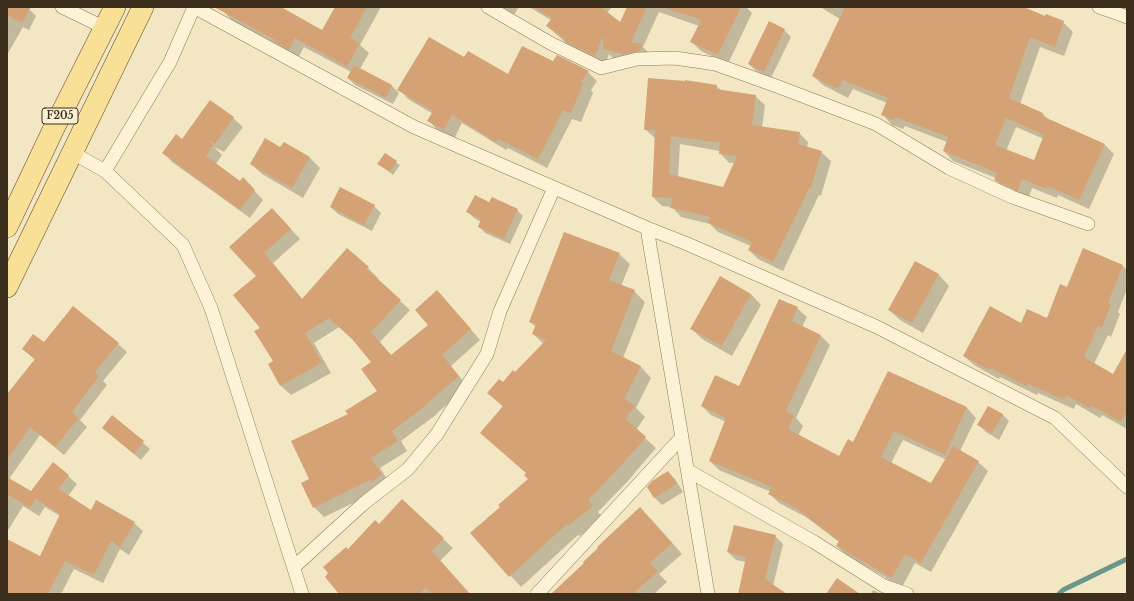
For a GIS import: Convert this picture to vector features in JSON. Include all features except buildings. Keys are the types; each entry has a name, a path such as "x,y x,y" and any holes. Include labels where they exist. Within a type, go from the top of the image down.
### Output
{"main road":[{"name":"F205","path":"7,227 54,128 115,7"},
{"name":"F205","path":"7,287 143,7"}],"street":[{"path":"62,7 105,28"},
{"path":"105,171 170,62 194,7 414,127 875,326 1056,418 1127,487"},
{"path":"488,7 550,43 601,68 637,59 675,58 716,64 780,87 876,124 949,168 1012,197 1088,224"},
{"path":"1099,7 1127,17"},
{"path":"73,153 105,171 183,245 211,308 302,594"},
{"path":"294,567 363,504 408,469 437,434 487,354 500,311 554,188"},
{"path":"647,228 708,594"},
{"path":"537,594 682,437"},
{"path":"687,470 814,542 884,586 907,594"}],"waterway":[{"path":"1059,594 1063,590 1127,559"}]}
